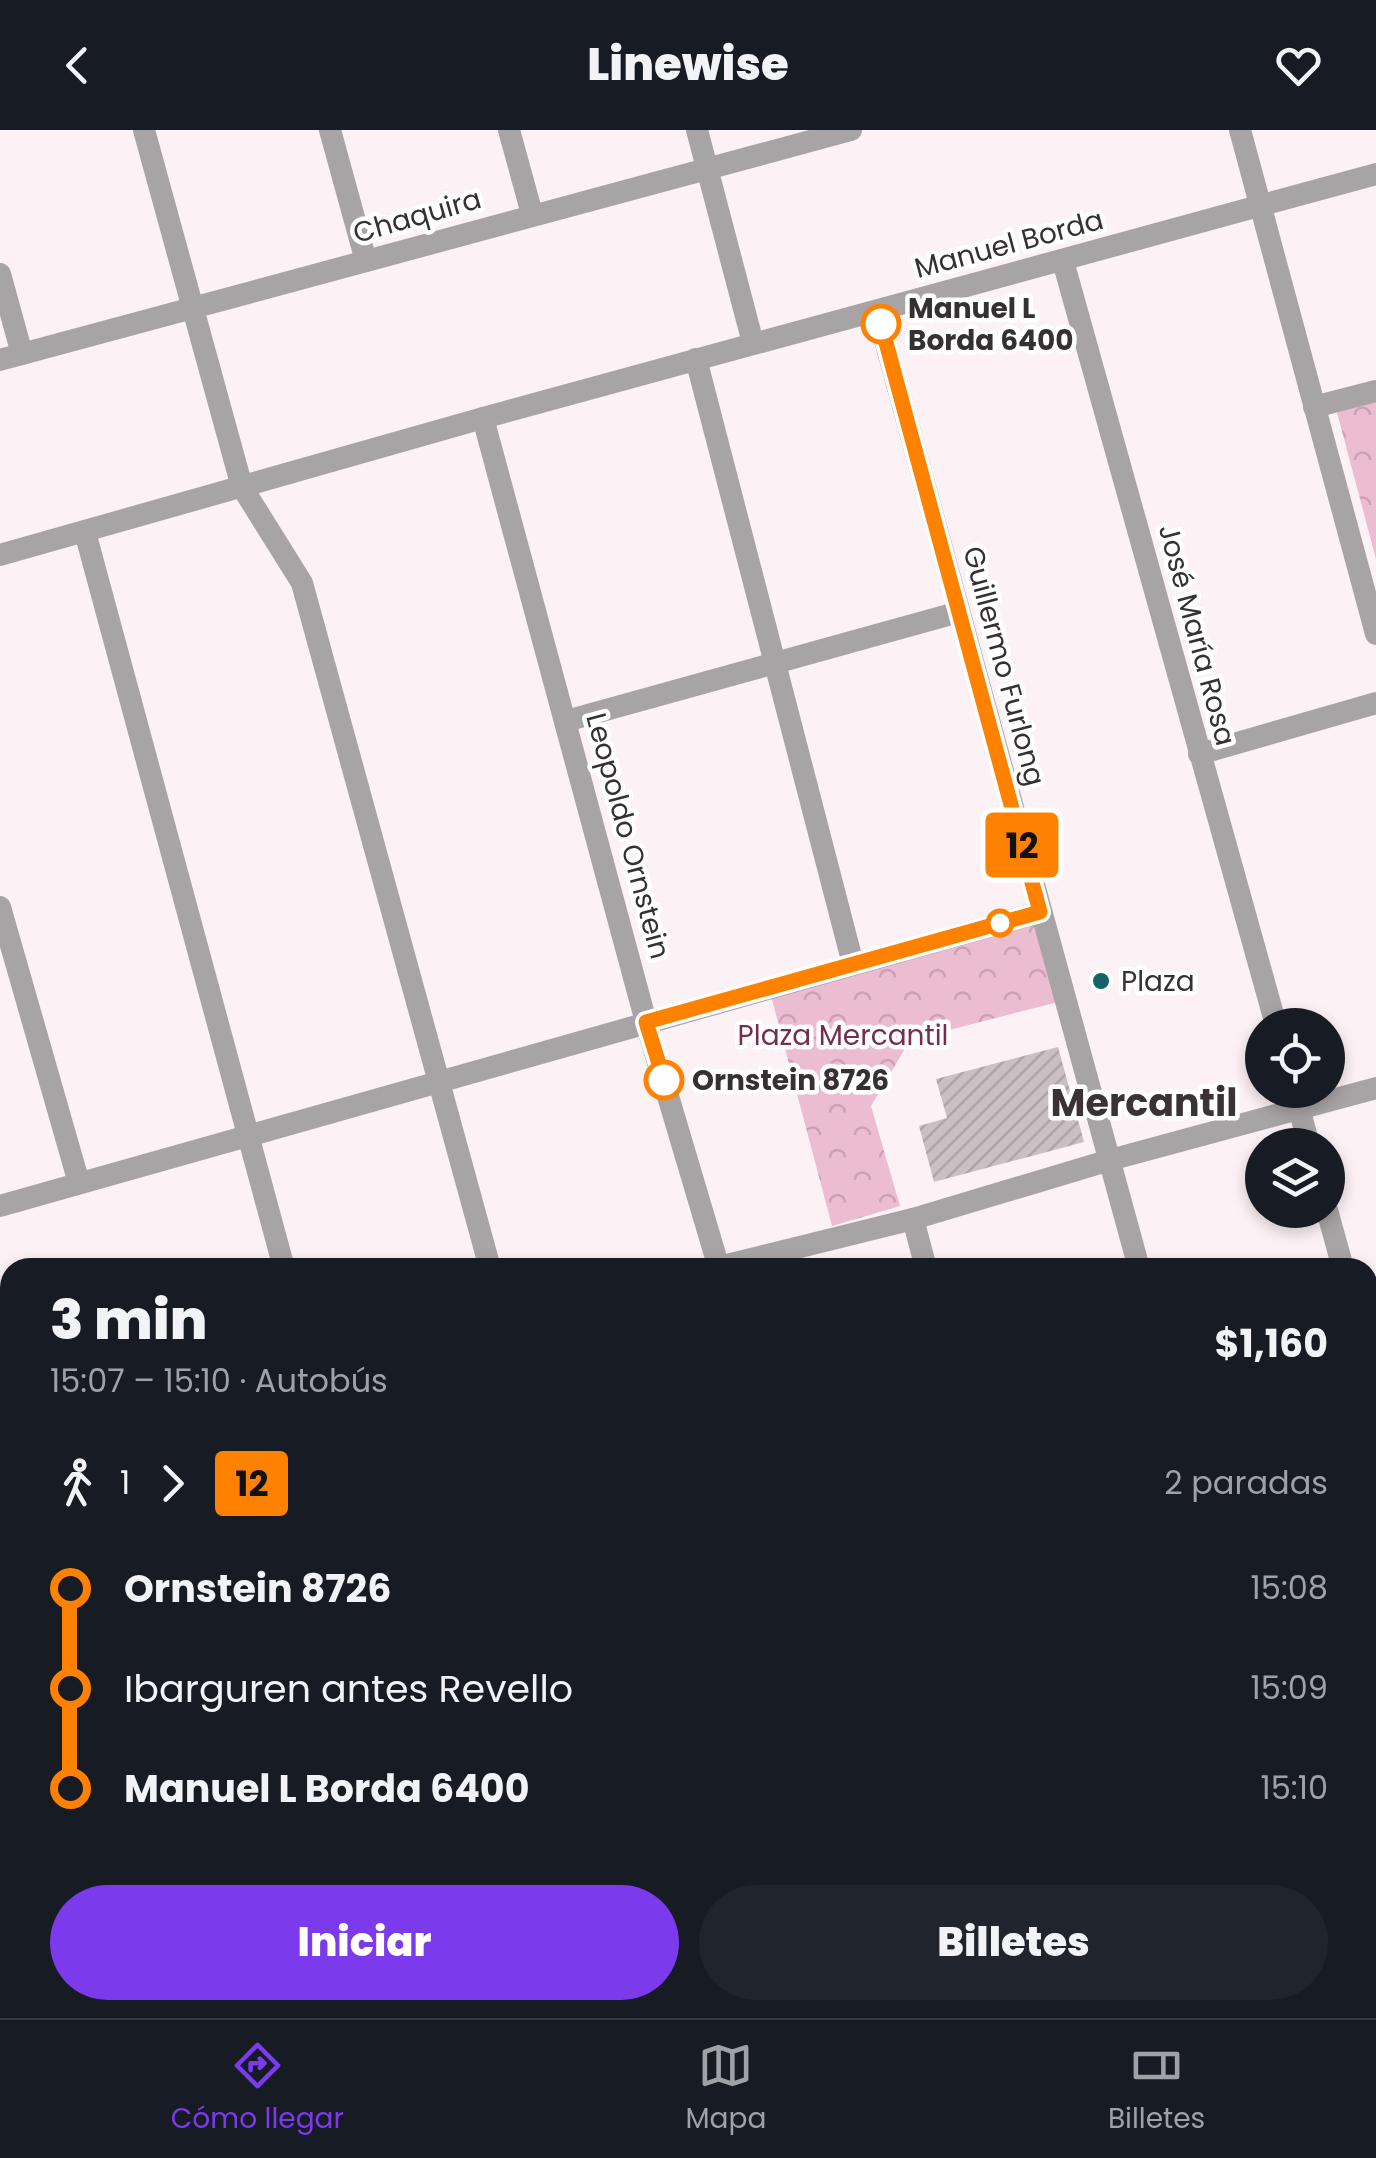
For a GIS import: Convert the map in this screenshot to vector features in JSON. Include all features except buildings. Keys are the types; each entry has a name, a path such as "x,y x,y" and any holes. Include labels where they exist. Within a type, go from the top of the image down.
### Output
{"street":[{"path":"144,130 242,487 302,583 487,1258"},
{"path":"330,130 366,261"},
{"path":"508,130 532,214"},
{"path":"697,130 753,344"},
{"name":"Chaquira","path":"11,357 851,130"},
{"path":"1240,130 1376,634"},
{"name":"Manuel Borda","path":"242,487 1376,174"},
{"name":"José María Rosa","path":"1063,262 1271,1008"},
{"path":"0,274 11,357"},
{"name":"Guillermo Furlong","path":"877,310 1137,1258"},
{"path":"696,359 853,964"},
{"path":"1314,407 1376,390"},
{"name":"Leopoldo Ornstein","path":"483,418 646,1022 717,1258"},
{"path":"0,556 242,487"},
{"path":"85,532 281,1258"},
{"path":"566,721 959,612"},
{"path":"1199,754 1376,703"},
{"path":"0,907 80,1183"},
{"path":"0,1206 1040,912"},
{"path":"1345,1092 1376,1088"},
{"path":"759,1258 913,1219 1269,1108"},
{"path":"913,1219 923,1258"},
{"path":"1332,1228 1339,1258"}],"green space":[{"path":"1376,394 1376,559 1335,405"},
{"name":"Plaza Mercantil","path":"1035,919 1058,1002 910,1040 871,1106 900,1206 832,1226 770,992"}],"bus line":[{"name":"12","path":"664,1080 646,1022 1040,912 881,324"}],"place":[{"name":"Manuel L Borda 6400","path":"881,324"},
{"name":"Plaza","path":"1101,981"},
{"name":"Ornstein 8726","path":"664,1080"}],"district":[{"name":"Mercantil","path":"1144,1102"}]}
